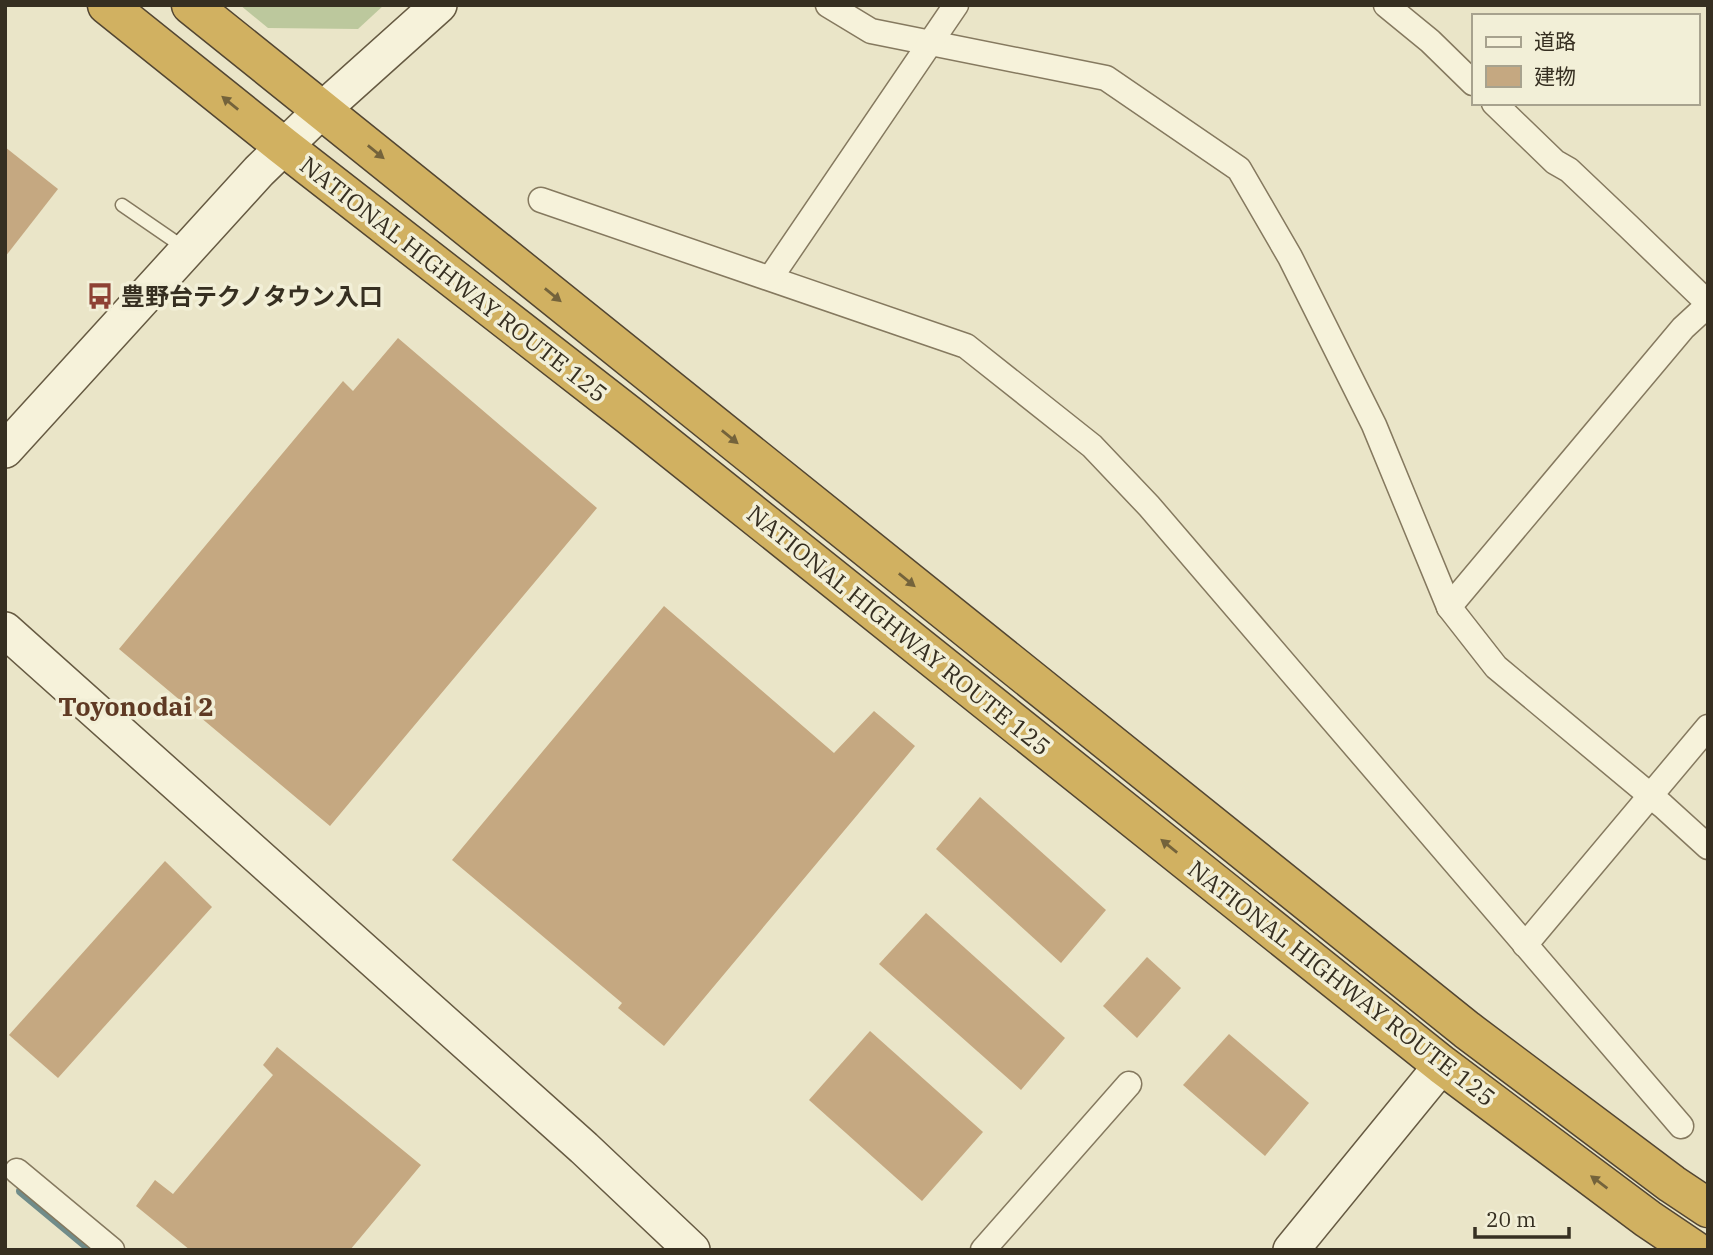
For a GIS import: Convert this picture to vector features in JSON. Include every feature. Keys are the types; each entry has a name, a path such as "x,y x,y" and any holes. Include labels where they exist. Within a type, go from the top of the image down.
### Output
{"highway":[{"name":"NATIONAL HIGHWAY ROUTE 125","path":"107,5 652,433 1442,1065 1648,1219 1695,1250"},
{"name":"NATIONAL HIGHWAY ROUTE 125","path":"191,5 1467,1030 1708,1208"}],"street":[{"path":"5,450 186,249 284,146 439,5"},
{"path":"828,5 871,31 1106,78 1239,169 1290,257 1374,425 1449,607 1496,667 1708,847"},
{"path":"771,277 956,5"},
{"path":"1386,5 1430,41 1472,82"},
{"path":"1449,607 1683,328 1708,304 1496,105"},
{"path":"541,200 966,346 1092,446 1149,506 1681,1126"},
{"path":"5,630 584,1148 692,1250"},
{"path":"1524,945 1708,727"},
{"path":"1291,1250 1442,1065"},
{"path":"983,1250 1129,1084"},
{"path":"14,1174 112,1250"}],"lane":[{"path":"122,205 186,249"}],"green space":[{"path":"240,5 384,5 358,29 268,28"}],"building":[{"path":"5,147 58,189 5,257"},
{"path":"398,338 597,508 330,826 119,649 343,381 353,391"},
{"path":"664,606 834,753 874,711 915,746 664,1046 618,1008 622,1003 452,860"},
{"path":"980,797 1106,910 1061,963 936,849"},
{"path":"165,861 212,907 58,1078 9,1035"},
{"path":"926,913 1065,1038 1021,1090 879,964"},
{"path":"1147,957 1181,988 1137,1038 1103,1006"},
{"path":"870,1031 983,1132 922,1201 809,1100"},
{"path":"1229,1034 1309,1103 1265,1156 1183,1085"},
{"path":"277,1047 421,1165 350,1250 190,1250 136,1206 155,1180 173,1194 273,1075 263,1065"}],"waterway":[{"path":"21,1191 92,1250"}],"place":[{"name":"豊野台テクノタウン入口","path":"100,296"}],"district":[{"name":"Toyonodai 2","path":"136,706"}]}
